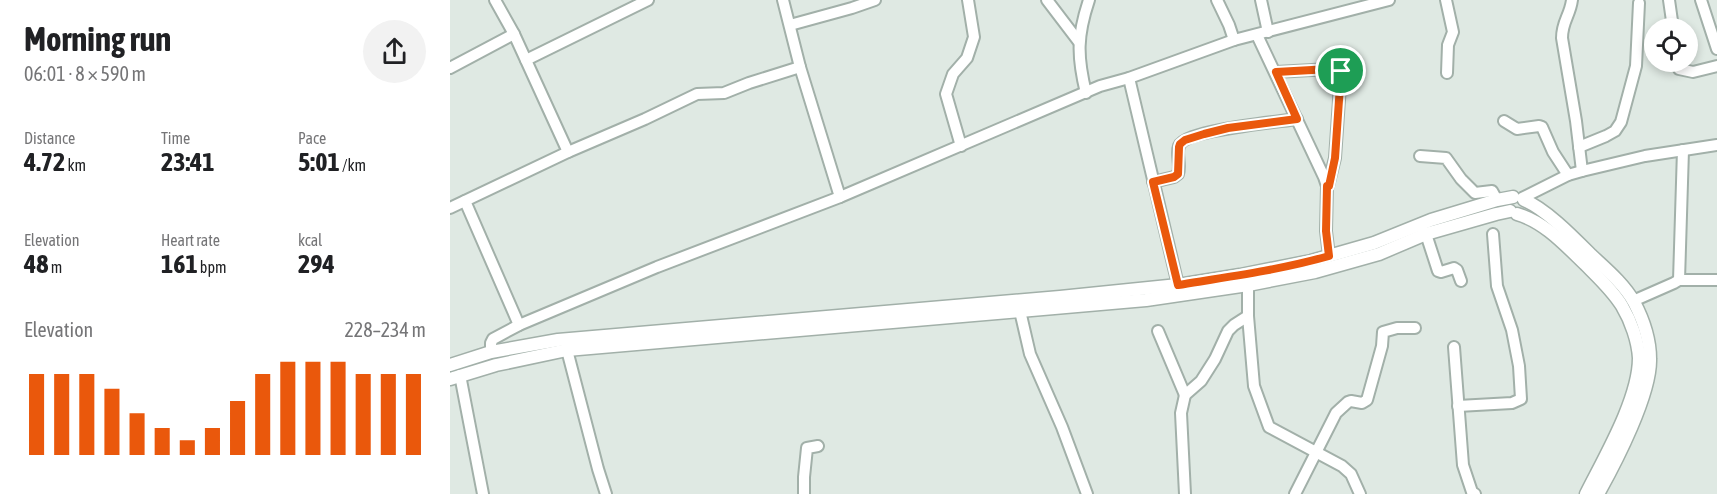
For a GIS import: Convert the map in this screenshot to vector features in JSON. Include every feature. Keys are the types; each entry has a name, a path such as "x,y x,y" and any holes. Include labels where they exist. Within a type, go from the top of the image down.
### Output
{"street":[{"path":"495,0 514,34 567,152"},
{"path":"526,60 648,0"},
{"path":"783,0 800,67 840,197"},
{"path":"790,25 875,0"},
{"path":"961,146 946,94 954,74 967,58 974,37 968,0"},
{"path":"1047,0 1079,42"},
{"path":"1086,93 1081,72 1079,42 1080,30 1089,0"},
{"path":"1217,0 1234,40"},
{"path":"1261,0 1262,33 1276,72 1327,186 1326,231 1329,256"},
{"path":"491,352 493,339 519,325 657,267 840,197 1100,86 1129,78 1234,40 1389,0"},
{"path":"1446,0 1453,32 1448,45 1447,73"},
{"path":"1572,0 1562,26 1562,38 1582,171"},
{"path":"1669,0 1672,18"},
{"path":"1701,0 1717,49"},
{"path":"1579,147 1615,131 1621,122 1636,66 1639,3"},
{"path":"450,68 514,34"},
{"path":"1698,71 1717,66"},
{"path":"450,207 697,94 724,93 800,67"},
{"path":"1276,72 1330,69 1341,71 1335,158 1329,186 1327,186"},
{"path":"1129,78 1178,285"},
{"path":"1153,182 1178,174 1179,147 1185,140 1228,128 1297,119"},
{"path":"1504,121 1516,129 1539,126 1542,128 1553,152 1568,175"},
{"path":"1514,213 1508,204 1568,175 1645,156 1717,145"},
{"path":"1679,280 1683,150"},
{"path":"1420,156 1446,158 1461,179 1475,193 1492,191 1497,200"},
{"path":"450,365 491,352 558,340 612,334 1178,285 1311,261 1374,243 1431,220 1497,200 1520,198 1555,222 1608,272 1633,301 1648,340 1650,360 1645,391 1598,494"},
{"path":"465,201 519,325"},
{"path":"483,494 455,377 496,365 567,350 1146,300 1248,285 1361,260 1426,234 1496,214 1514,213 1532,219 1550,232 1603,282 1623,308 1635,338 1639,356 1634,389 1586,494"},
{"path":"1426,234 1438,272 1454,268 1461,281"},
{"path":"1458,406 1512,403 1521,399 1520,366 1512,330 1497,286 1493,234"},
{"path":"1633,301 1679,280 1717,280"},
{"path":"1248,285 1254,391 1263,407 1269,427 1342,466 1350,474 1360,494"},
{"path":"1020,311 1030,354 1062,427 1087,494"},
{"path":"1185,395 1201,381 1215,360 1228,331 1248,316"},
{"path":"1295,494 1339,410 1351,401 1362,403 1367,400 1382,346 1383,332 1397,328 1415,328"},
{"path":"1158,331 1185,395 1181,413 1185,494"},
{"path":"1454,347 1463,465 1472,492 1475,494"},
{"path":"567,350 606,494"},
{"path":"804,494 807,448 818,446"}],"route":[{"path":"1330,69 1341,71 1335,158 1329,186 1327,186 1326,231 1329,256 1240,275 1178,285 1153,182 1178,174 1180,144 1192,137 1228,128 1297,119 1276,72 1330,69"}]}
